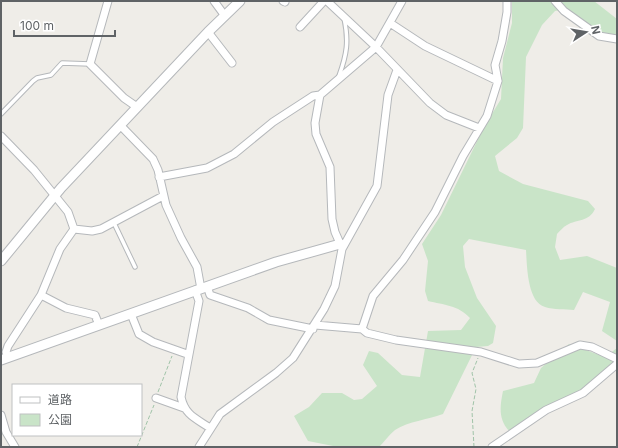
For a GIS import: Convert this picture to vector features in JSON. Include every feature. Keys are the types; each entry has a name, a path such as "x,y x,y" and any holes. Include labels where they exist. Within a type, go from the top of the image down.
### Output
{"street":[{"path":"108,1 90,64 109,84 137,108"},
{"path":"214,1 225,16"},
{"path":"1,261 54,195 208,32 240,1"},
{"path":"300,27 325,1 376,47 430,103 446,115 479,128"},
{"path":"159,177 208,168 234,154 274,122 313,96 320,95 376,47 402,1"},
{"path":"362,329 373,296 403,260 435,212 479,128 487,116 498,80 495,65 502,41 507,12 507,1"},
{"path":"555,1 564,11 600,36 617,39"},
{"path":"390,23 425,46 498,80"},
{"path":"208,32 232,63"},
{"path":"200,447 210,428 220,414 276,373 293,358 314,327 335,286 341,246 377,186 388,95 398,70"},
{"path":"320,95 315,123 316,134 330,167 332,219 341,246"},
{"path":"120,125 153,159 163,196 181,238 197,267 201,288 181,397 187,413 210,428"},
{"path":"1,136 34,170 71,216 74,229 60,249 41,295 8,346 5,359 287,258 341,246"},
{"path":"74,229 92,231 114,223 163,196"},
{"path":"201,288 210,295 248,308 269,320 314,327 362,329 367,333 396,340 481,352 510,362 525,364 537,363 580,345 592,348 617,359"},
{"path":"41,295 66,308 95,315 99,325"},
{"path":"131,314 139,334 153,342 188,354"},
{"path":"492,447 546,410 583,393 617,364"},
{"path":"156,398 184,408"},
{"path":"1,415 6,432 15,447"}],"lane":[{"path":"337,81 346,55 348,35 344,17"},
{"path":"1,114 37,78 51,75 62,64 90,64"},
{"path":"114,223 135,267"}],"path":[{"path":"474,447 472,411 476,389 472,372 481,352"}],"green space":[{"path":"512,1 594,1 617,19 617,35 599,33 565,9 555,11 542,25 526,57 523,128 517,138 495,156 499,171 523,184 588,201 595,209 590,216 571,223 563,228 557,234 555,247 560,260 587,256 617,268 617,341 602,331 610,302 583,292 574,310 545,307 539,304 531,291 526,250 469,239 463,246 465,267 477,298 496,326 493,343 488,346 476,347 443,414 400,427 395,430 379,447 338,447 308,441 294,416 309,407 322,393 342,393 354,400 362,399 377,386 363,365 369,351 378,353 402,375 420,377 428,331 461,330 470,318 461,310 428,301 425,291 428,261 422,244 441,215 484,127 501,99 503,58 512,23"},
{"path":"569,344 605,357 617,348 617,359 579,392 540,411 509,431 501,417 503,391 534,383 541,368"}]}
